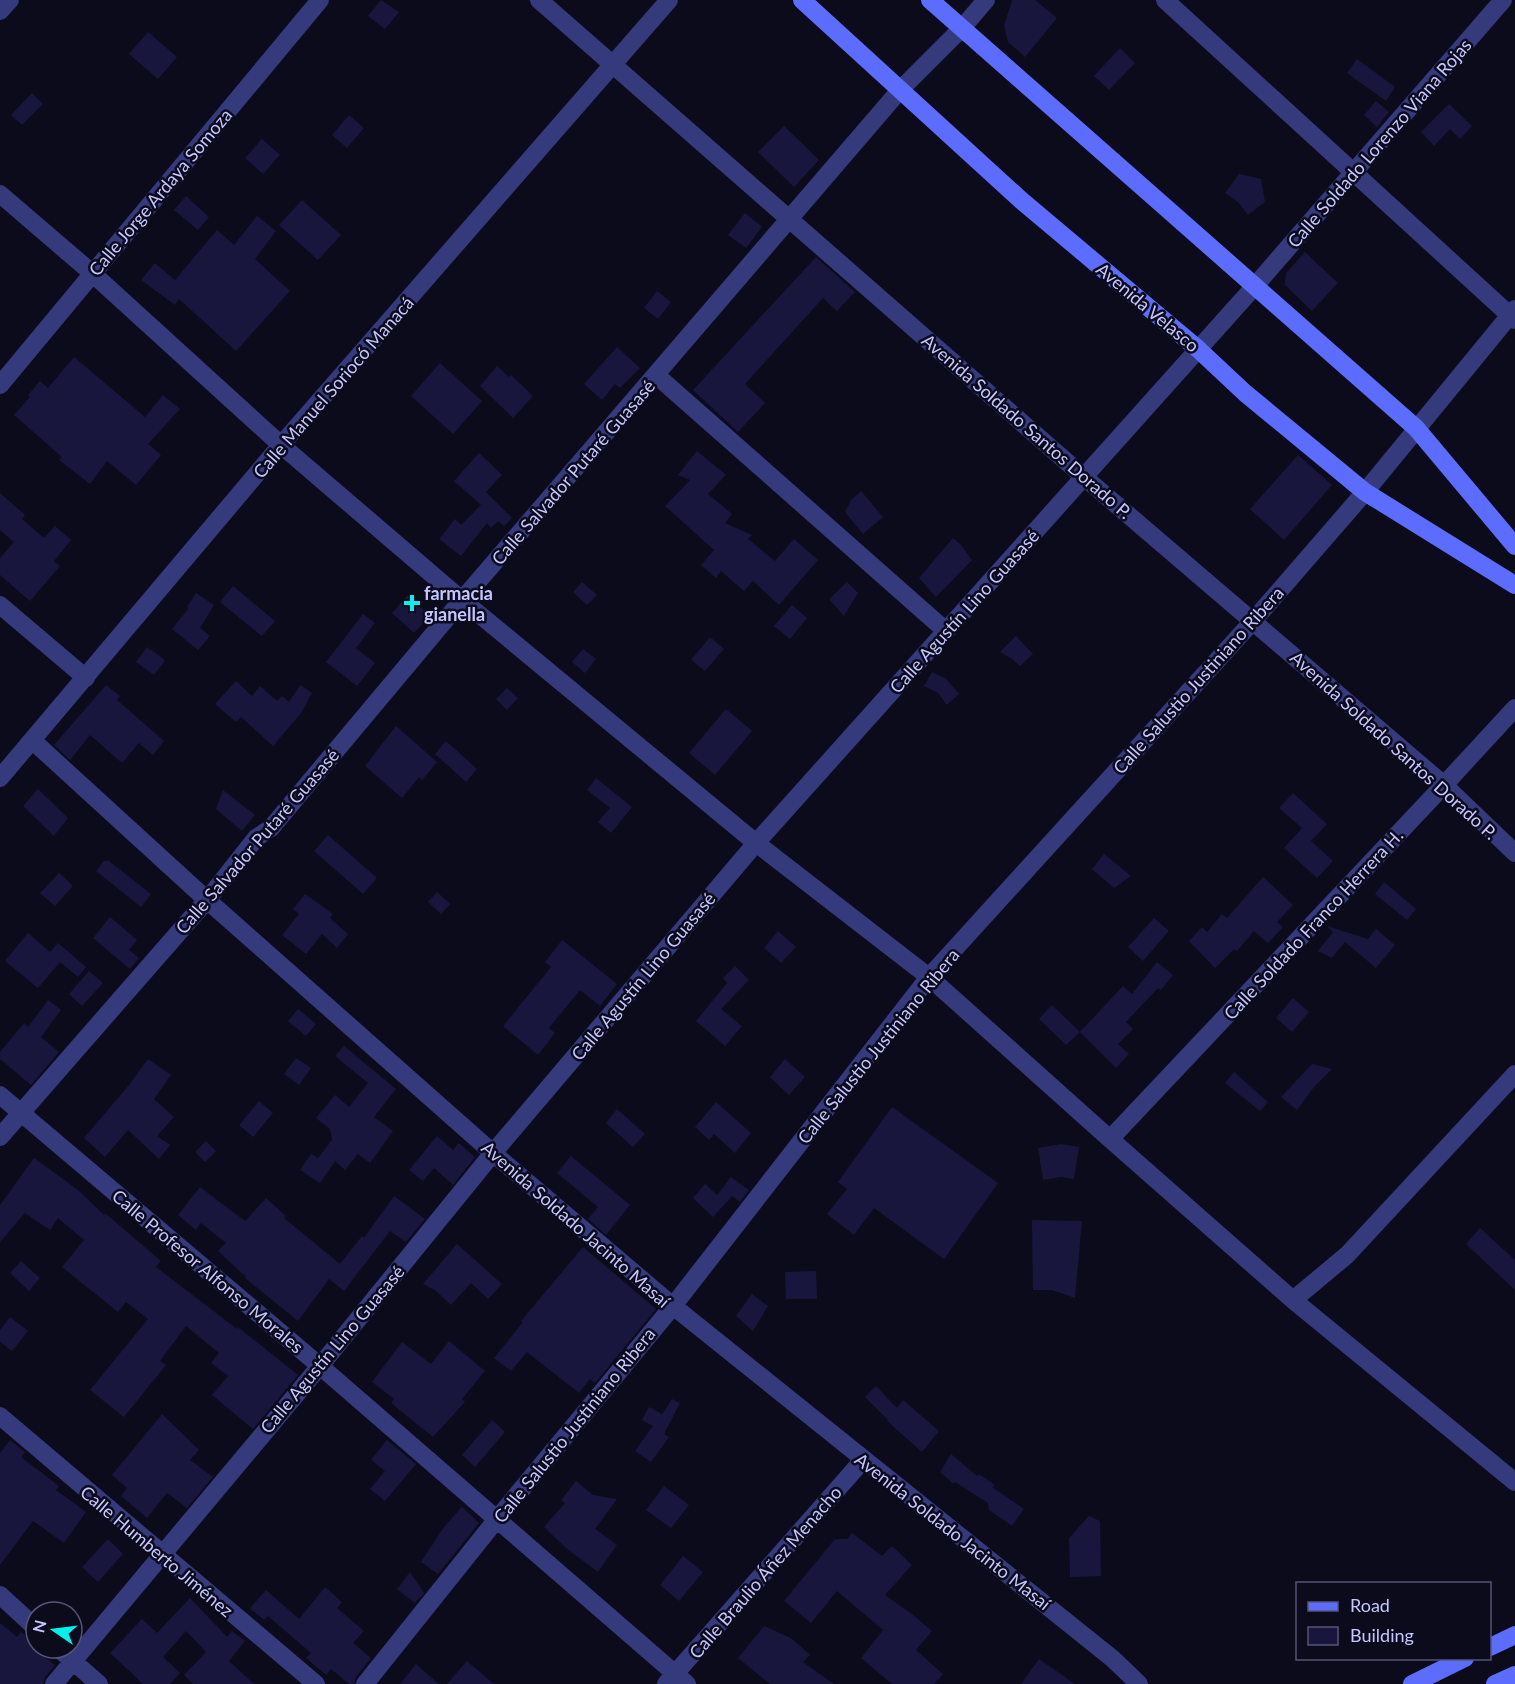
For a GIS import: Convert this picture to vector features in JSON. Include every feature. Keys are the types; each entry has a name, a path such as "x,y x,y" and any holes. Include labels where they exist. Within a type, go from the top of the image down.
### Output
{"street":[{"path":"0,11 10,0"},
{"name":"Calle Jorge Ardaya Somoza","path":"0,385 320,0"},
{"name":"Avenida Soldado Santos Dorado P.","path":"539,0 1084,477 1444,785 1515,853"},
{"name":"Calle Manuel Soriocó Manacá","path":"0,778 281,446 669,0"},
{"name":"Avenida Velasco","path":"802,0 1022,201 1198,349 1245,393 1365,492 1515,585"},
{"path":"930,0 1416,428 1515,546"},
{"name":"Calle Salvador Putaré Guasasé","path":"0,1137 207,900 256,838 271,828 462,600 900,90 962,28 986,0"},
{"path":"1165,0 1513,315"},
{"name":"Calle Soldado Lorenzo Viana Rojas","path":"1254,287 1503,0"},
{"path":"0,194 92,273 281,446 462,600 756,843 929,976 1293,1300 1515,1482"},
{"name":"Calle Agustín Lino Guasasé","path":"54,1684 320,1366 493,1154 756,843 1254,287"},
{"name":"Calle Salustio Justiniano Ribera","path":"365,1684 497,1519 673,1306 929,976 1253,621 1365,492 1416,428 1513,315"},
{"path":"656,375 945,631"},
{"path":"0,605 86,678"},
{"name":"Calle Soldado Franco Herrera H.","path":"1110,1139 1515,708"},
{"name":"Avenida Soldado Jacinto Masaí","path":"33,741 207,900 493,1154 673,1306 863,1460 922,1504 1113,1659 1139,1684"},
{"path":"1293,1300 1347,1255 1515,1074"},
{"name":"Calle Profesor Alfonso Morales","path":"0,1095 497,1519 676,1681"},
{"name":"Calle Humberto Jiménez","path":"0,1416 316,1684"},
{"name":"Calle Braulio Áñez Menacho","path":"676,1681 863,1460"},
{"path":"0,1595 24,1617"},
{"path":"1491,1647 1515,1635"},
{"path":"1412,1684 1463,1660"},
{"path":"73,1661 99,1684"},
{"path":"1495,1684 1515,1674"}],"building":[{"path":"381,0 399,12 385,29 368,16"},
{"path":"1012,0 1035,0 1057,18 1025,57 1008,42 1004,26"},
{"path":"148,32 177,57 158,79 129,54"},
{"path":"1120,48 1135,63 1109,90 1094,76"},
{"path":"1357,59 1395,87 1386,101 1347,73"},
{"path":"32,93 43,104 22,125 11,115"},
{"path":"1376,101 1389,112 1377,127 1364,115"},
{"path":"1449,104 1472,126 1460,139 1450,129 1434,146 1421,132"},
{"path":"349,115 364,128 347,148 332,135"},
{"path":"784,126 819,160 794,187 758,152"},
{"path":"262,139 280,155 263,174 245,158"},
{"path":"1239,174 1261,179 1265,202 1248,215 1238,202 1225,193"},
{"path":"186,196 209,217 198,230 174,210"},
{"path":"302,200 341,235 318,260 279,225"},
{"path":"745,213 762,227 746,248 728,235"},
{"path":"257,216 276,231 255,259 290,291 236,351 179,299 175,305 141,280 155,263 175,280 217,230 234,245"},
{"path":"1305,252 1338,283 1312,311 1285,285 1286,273"},
{"path":"816,257 855,292 837,311 823,298 745,384 765,403 738,432 693,390"},
{"path":"657,291 671,302 658,319 644,308"},
{"path":"617,347 640,368 620,388 615,384 602,400 584,384"},
{"path":"74,357 145,417 163,395 180,409 148,444 161,455 136,485 107,461 90,484 59,460 62,457 14,415 40,381 48,388"},
{"path":"440,363 482,401 453,434 411,396"},
{"path":"497,366 509,377 511,375 533,396 513,418 480,386"},
{"path":"697,451 726,475 708,494 732,514 725,523 752,535 748,539 775,561 794,539 818,560 779,605 753,581 744,591 721,571 716,578 701,565 714,550 665,506 690,480 678,475"},
{"path":"479,453 502,475 486,492 512,518 504,526 498,521 491,528 487,523 461,556 439,539 455,519 461,525 481,505 454,481"},
{"path":"1298,455 1332,485 1284,540 1250,509"},
{"path":"861,491 883,517 863,534 845,512 851,500"},
{"path":"0,493 25,515 22,519 44,538 55,526 71,540 54,561 60,566 30,601 0,575 0,558 14,542 0,530"},
{"path":"953,538 972,560 936,597 919,578"},
{"path":"582,582 597,595 587,605 573,592"},
{"path":"847,582 858,593 844,616 829,599"},
{"path":"233,586 275,621 262,636 220,602"},
{"path":"196,593 214,605 200,628 210,636 198,650 172,629 189,608 187,607"},
{"path":"408,595 430,616 414,633 392,613"},
{"path":"792,605 807,618 790,639 774,626"},
{"path":"363,614 375,623 356,648 375,663 357,686 326,662"},
{"path":"1016,636 1033,654 1020,666 1000,652"},
{"path":"710,637 724,649 705,671 691,660"},
{"path":"147,647 165,660 154,675 136,662"},
{"path":"583,649 596,659 585,673 572,662"},
{"path":"932,672 946,679 959,694 947,705 938,693 924,686"},
{"path":"236,681 252,696 260,686 277,701 282,696 289,702 300,685 312,693 301,713 273,746 241,717 236,722 215,704"},
{"path":"106,685 120,696 117,700 164,741 153,755 139,743 122,763 90,735 70,760 54,745"},
{"path":"507,688 518,698 507,710 496,699"},
{"path":"726,709 752,731 715,775 689,753"},
{"path":"396,726 437,762 422,780 419,777 402,798 365,766"},
{"path":"446,741 477,769 466,782 435,754"},
{"path":"596,778 632,807 611,833 598,822 610,808 587,790"},
{"path":"38,789 68,818 54,836 23,806"},
{"path":"223,790 255,815 242,831 216,809"},
{"path":"1293,793 1327,824 1311,841 1333,861 1317,878 1284,848 1302,828 1279,808"},
{"path":"328,835 377,878 363,894 314,851"},
{"path":"1104,854 1131,876 1114,888 1092,869"},
{"path":"104,861 109,861 151,894 141,907 96,871"},
{"path":"59,873 73,886 55,906 40,893"},
{"path":"1263,877 1293,905 1277,922 1283,927 1268,943 1254,931 1237,951 1234,949 1215,968 1189,941 1202,927 1207,932 1222,914 1227,918"},
{"path":"1384,882 1416,909 1407,920 1375,894"},
{"path":"437,892 450,904 441,914 428,902"},
{"path":"305,894 333,914 330,918 348,934 337,948 322,934 306,954 282,935 299,914 293,909"},
{"path":"110,917 137,940 129,950 139,958 130,969 93,938"},
{"path":"1154,918 1169,931 1143,961 1128,947"},
{"path":"1327,926 1368,939 1376,929 1395,945 1376,968 1345,942 1332,958 1318,951 1333,932"},
{"path":"778,931 796,947 781,963 764,948"},
{"path":"28,933 50,952 58,943 86,967 78,977 60,962 38,988 5,961"},
{"path":"562,940 617,984 600,1006 580,990 549,1028 555,1033 538,1055 503,1026 551,967 545,962"},
{"path":"1157,962 1173,975 1161,990 1158,988 1126,1022 1133,1029 1118,1044 1129,1054 1116,1068 1080,1032 1123,986 1132,994"},
{"path":"735,966 749,980 721,1009 742,1026 725,1046 696,1021 727,983 723,978"},
{"path":"89,971 103,983 82,1006 69,994"},
{"path":"1293,998 1309,1012 1292,1032 1276,1018"},
{"path":"48,1000 61,1010 41,1037 59,1052 31,1085 0,1059 0,1052 24,1023 28,1027"},
{"path":"1052,1005 1080,1032 1066,1045 1039,1019"},
{"path":"298,1009 316,1024 306,1036 288,1021"},
{"path":"344,1046 396,1089 374,1117 393,1131 370,1163 358,1154 345,1170 335,1161 320,1183 300,1170 311,1154 318,1158 332,1140 330,1129 316,1118 335,1095 349,1107 368,1083 335,1056"},
{"path":"296,1058 311,1068 299,1085 284,1074"},
{"path":"148,1059 171,1075 154,1099 174,1117 157,1136 170,1145 159,1159 128,1130 105,1157 84,1138"},
{"path":"785,1059 805,1077 789,1095 770,1077"},
{"path":"1312,1064 1332,1069 1314,1087 1297,1110 1281,1097"},
{"path":"1234,1072 1268,1102 1260,1111 1225,1083"},
{"path":"259,1101 273,1113 253,1137 239,1125"},
{"path":"716,1102 751,1133 735,1153 714,1134 709,1140 695,1127"},
{"path":"892,1107 998,1183 944,1259 874,1208 854,1235 827,1214 847,1189 838,1182"},
{"path":"617,1109 645,1134 633,1147 606,1123"},
{"path":"437,1136 453,1150 459,1143 475,1157 453,1185 434,1168 423,1181 409,1170"},
{"path":"206,1141 216,1151 205,1162 195,1152"},
{"path":"1061,1144 1079,1147 1074,1179 1061,1177 1043,1180 1038,1148"},
{"path":"571,1156 630,1205 606,1235 588,1219 598,1207 557,1173"},
{"path":"34,1158 78,1190 104,1215 105,1213 161,1261 156,1267 237,1329 238,1327 298,1375 253,1429 212,1395 228,1376 211,1363 219,1353 186,1326 160,1361 166,1365 124,1417 90,1390 148,1319 126,1302 118,1312 62,1267 84,1240 58,1218 50,1230 25,1213 0,1242 0,1205"},
{"path":"731,1177 749,1190 740,1202 732,1196 713,1217 693,1198 705,1184 717,1195"},
{"path":"200,1187 245,1221 266,1198 286,1216 284,1218 340,1264 362,1236 364,1238 394,1196 425,1219 406,1242 390,1231 344,1291 329,1279 298,1321 245,1278 218,1251 226,1243 201,1223 196,1230 178,1215"},
{"path":"1032,1220 1082,1221 1075,1298 1052,1290 1033,1290"},
{"path":"1480,1228 1515,1260 1515,1290 1466,1244"},
{"path":"457,1244 502,1284 488,1299 471,1283 451,1305 435,1290 423,1284"},
{"path":"583,1247 656,1309 595,1383 590,1379 579,1393 527,1352 511,1371 494,1358 523,1322 521,1321"},
{"path":"21,1261 40,1278 29,1291 10,1273"},
{"path":"816,1271 817,1299 786,1299 785,1272"},
{"path":"752,1294 768,1306 753,1331 736,1316"},
{"path":"10,1317 28,1331 12,1351 0,1342 0,1330"},
{"path":"449,1341 485,1371 462,1399 465,1402 433,1437 391,1403 394,1399 372,1382 402,1342 431,1364"},
{"path":"876,1386 897,1408 903,1400 939,1431 922,1452 887,1421 865,1397"},
{"path":"672,1399 680,1403 664,1434 669,1437 651,1462 635,1451 653,1426 642,1420 649,1407 662,1414"},
{"path":"162,1414 199,1450 190,1460 213,1477 187,1508 167,1493 147,1518 121,1496 127,1488 112,1475"},
{"path":"492,1420 505,1432 475,1467 462,1455"},
{"path":"10,1440 25,1452 21,1457 59,1486 56,1490 86,1512 64,1543 33,1521 0,1565 0,1453"},
{"path":"387,1440 416,1464 385,1501 370,1489 385,1471 371,1460"},
{"path":"951,1454 977,1476 979,1474 995,1485 992,1487 1024,1509 1012,1526 989,1510 988,1503 955,1482 954,1484 940,1472"},
{"path":"576,1481 593,1495 617,1499 595,1529 617,1545 598,1572 566,1548 544,1527 565,1503 561,1500"},
{"path":"664,1486 689,1505 671,1528 646,1510"},
{"path":"462,1507 479,1523 438,1574 421,1562 444,1527"},
{"path":"1089,1516 1100,1521 1101,1576 1070,1577 1069,1538"},
{"path":"852,1533 882,1556 892,1546 912,1565 885,1595 932,1631 916,1650 943,1674 934,1684 892,1684 861,1658 883,1630 837,1591 811,1623 784,1601 835,1539 847,1539"},
{"path":"108,1539 123,1554 98,1582 82,1567"},
{"path":"683,1556 703,1572 679,1601 660,1585"},
{"path":"410,1572 424,1593 415,1603 397,1589"},
{"path":"325,1587 342,1602 337,1608 364,1631 353,1643 371,1658 356,1677 354,1684 349,1684 331,1669 326,1675 306,1658 311,1653 268,1616 264,1620 250,1608 266,1590 299,1619"},
{"path":"190,1598 227,1637 232,1631 245,1641 229,1661 254,1684 193,1684 184,1675 206,1652 186,1631 163,1657 180,1673 170,1684 143,1684 110,1653 142,1619 157,1633"},
{"path":"0,1623 17,1637 21,1632 24,1634 24,1660 49,1660 55,1665 45,1677 43,1684 0,1684"},
{"path":"764,1626 791,1638 810,1655 803,1662 834,1684 770,1684 738,1658"},
{"path":"1039,1659 1075,1684 1021,1684"},
{"path":"467,1661 494,1684 447,1684"},
{"path":"416,1664 439,1684 400,1684"}],"place":[{"name":"farmacia gianella","path":"412,603"}]}
